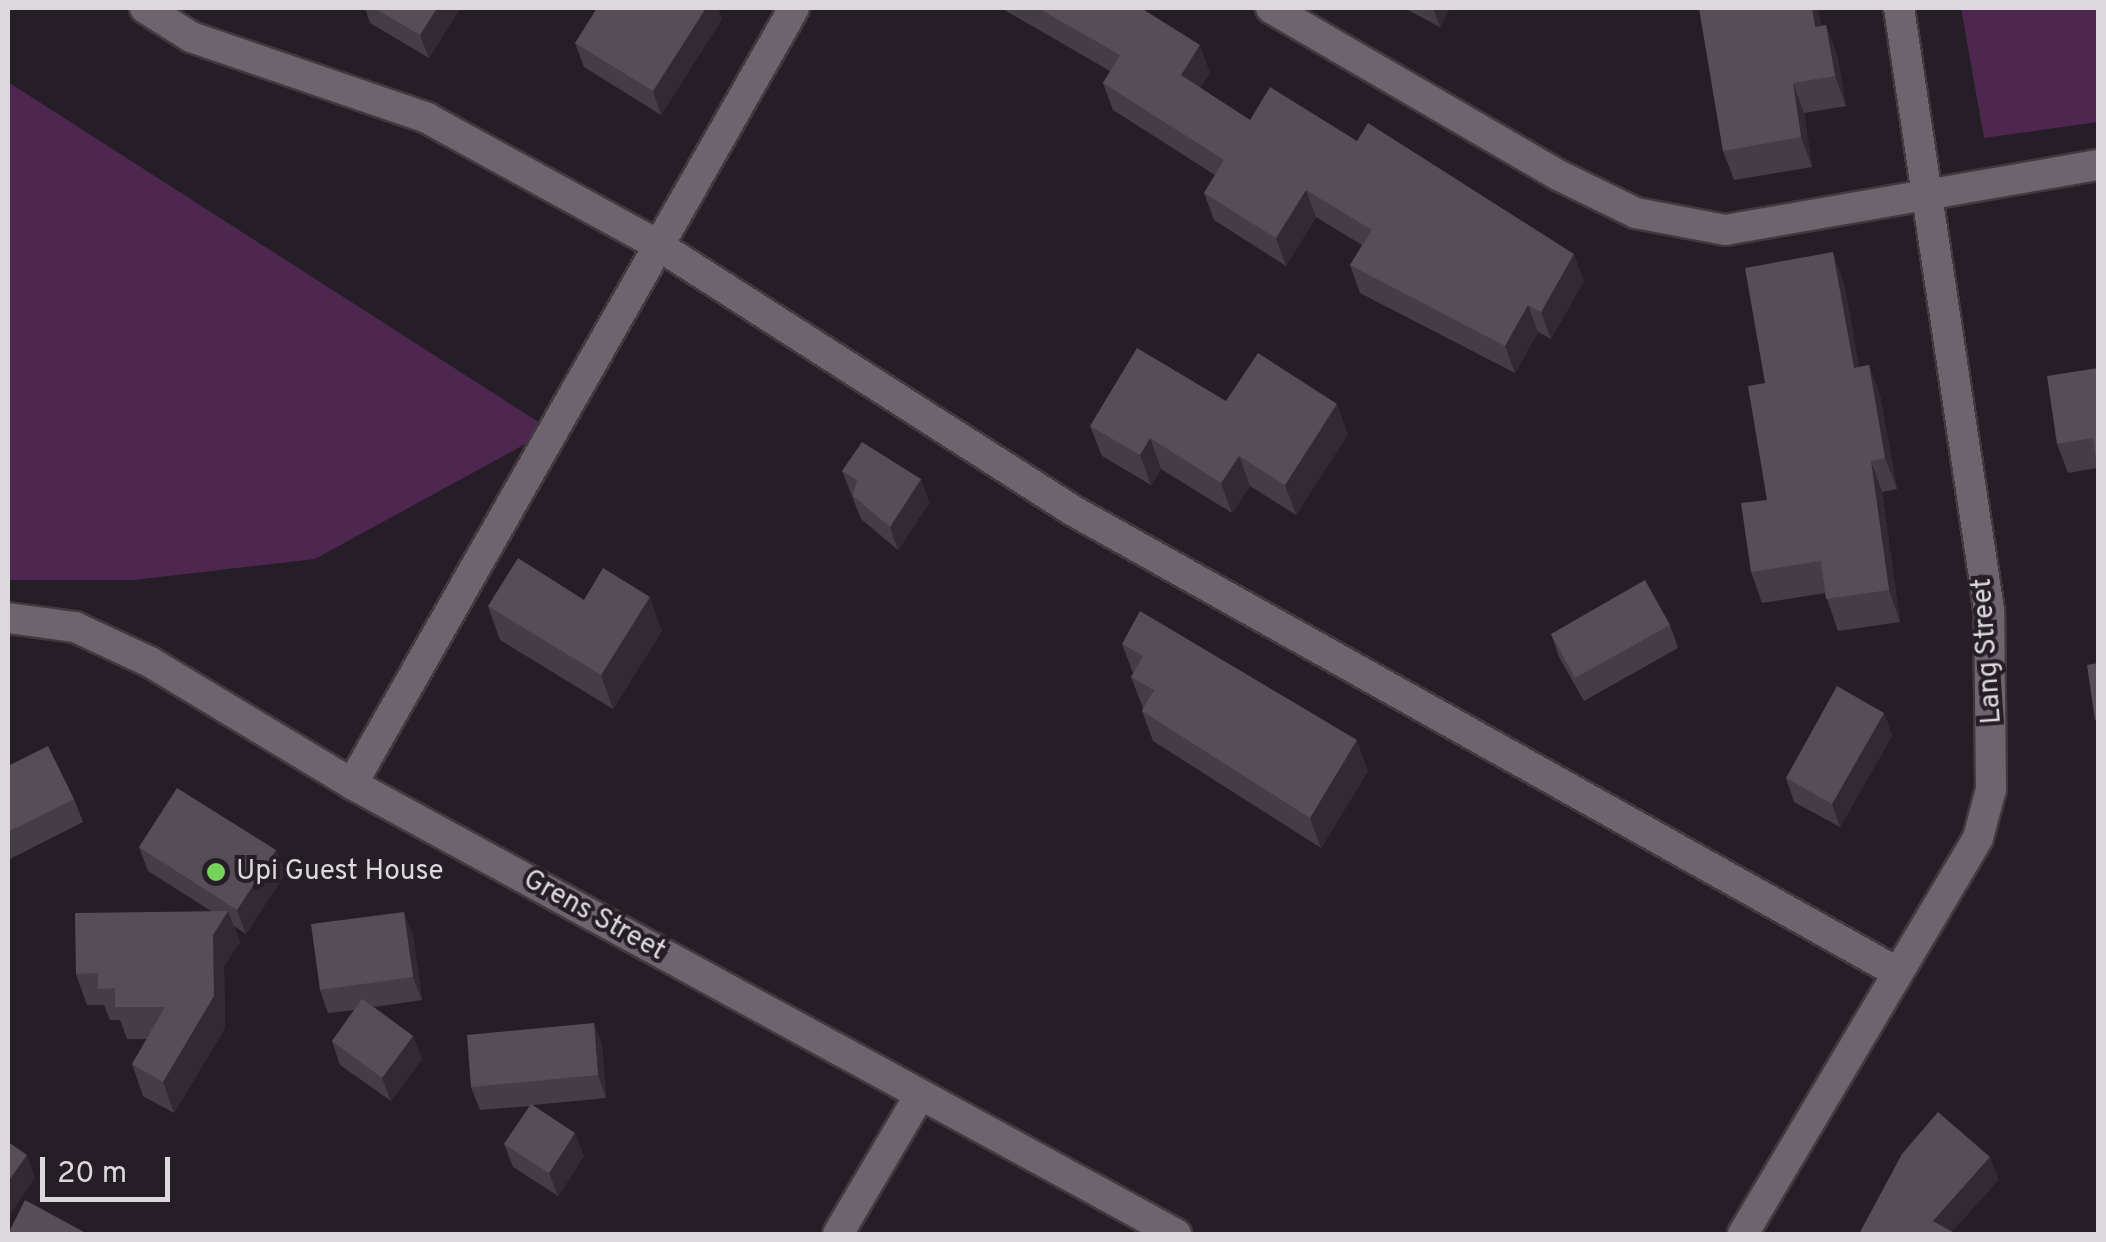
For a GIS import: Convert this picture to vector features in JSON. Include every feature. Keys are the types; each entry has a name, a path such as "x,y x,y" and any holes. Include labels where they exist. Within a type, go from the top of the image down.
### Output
{"street":[{"path":"145,8 192,37 427,118 656,244 1070,509 1895,971"},
{"path":"352,784 656,244 794,8"},
{"path":"1271,8 1636,213 1725,230 2098,165"},
{"name":"Lang Street","path":"1743,1234 1895,971 1978,838 1993,735 1989,610 1899,8"},
{"name":"Grens Street","path":"8,618 75,628 150,662 352,784 1176,1234"},
{"path":"838,1234 920,1095"}],"shaded area":[{"path":"1961,8 2098,8 2098,122 1984,138"},
{"path":"8,82 551,430 315,559 134,580 8,580"}],"building":[{"path":"374,8 437,8 420,35"},
{"path":"597,8 706,8 653,91 575,43"},
{"path":"1038,8 1141,8 1200,45 1181,75 1250,120 1270,87 1357,141 1368,123 1574,254 1541,312 1528,305 1505,346 1350,265 1372,230 1306,190 1276,238 1204,193 1224,160 1103,83 1120,55"},
{"path":"1699,8 1812,8 1815,27 1826,25 1835,76 1793,83 1801,137 1723,151"},
{"path":"1833,252 1854,368 1869,365 1885,458 1871,461 1889,590 1826,599 1821,561 1751,572 1741,503 1767,500 1748,386 1765,383 1745,268"},
{"path":"1137,348 1226,401 1258,353 1337,404 1285,485 1239,456 1221,483 1150,438 1140,455 1090,426"},
{"path":"2098,368 2098,475 2093,438 2057,444 2047,376"},
{"path":"862,442 921,479 890,527 853,496 857,480 842,471"},
{"path":"518,558 584,600 603,568 650,597 601,675 488,606"},
{"path":"1645,580 1670,625 1575,678 1551,634"},
{"path":"1140,611 1357,740 1310,818 1142,711 1154,690 1131,677 1143,656 1122,644"},
{"path":"2098,663 2098,719 2095,720 2087,665"},
{"path":"1837,686 1884,713 1832,804 1786,778"},
{"path":"48,746 74,799 8,832 8,766"},
{"name":"Upi Guest House","path":"177,788 276,850 237,910 139,847"},
{"path":"228,911 213,935 214,996 163,1082 132,1064 165,1007 115,1007 115,988 98,989 98,973 76,974 75,913"},
{"path":"404,912 413,977 320,990 311,924"},
{"path":"362,999 413,1036 382,1078 332,1041"},
{"path":"594,1023 598,1075 471,1087 467,1035"},
{"path":"531,1104 575,1133 549,1173 504,1144"},
{"path":"1938,1112 1990,1157 1933,1221 1956,1234 1859,1234 1902,1154"},
{"path":"8,1142 27,1155 8,1182"},
{"path":"25,1200 84,1232 83,1234 8,1234"}],"place":[{"name":"Upi Guest House","path":"216,872"}]}
